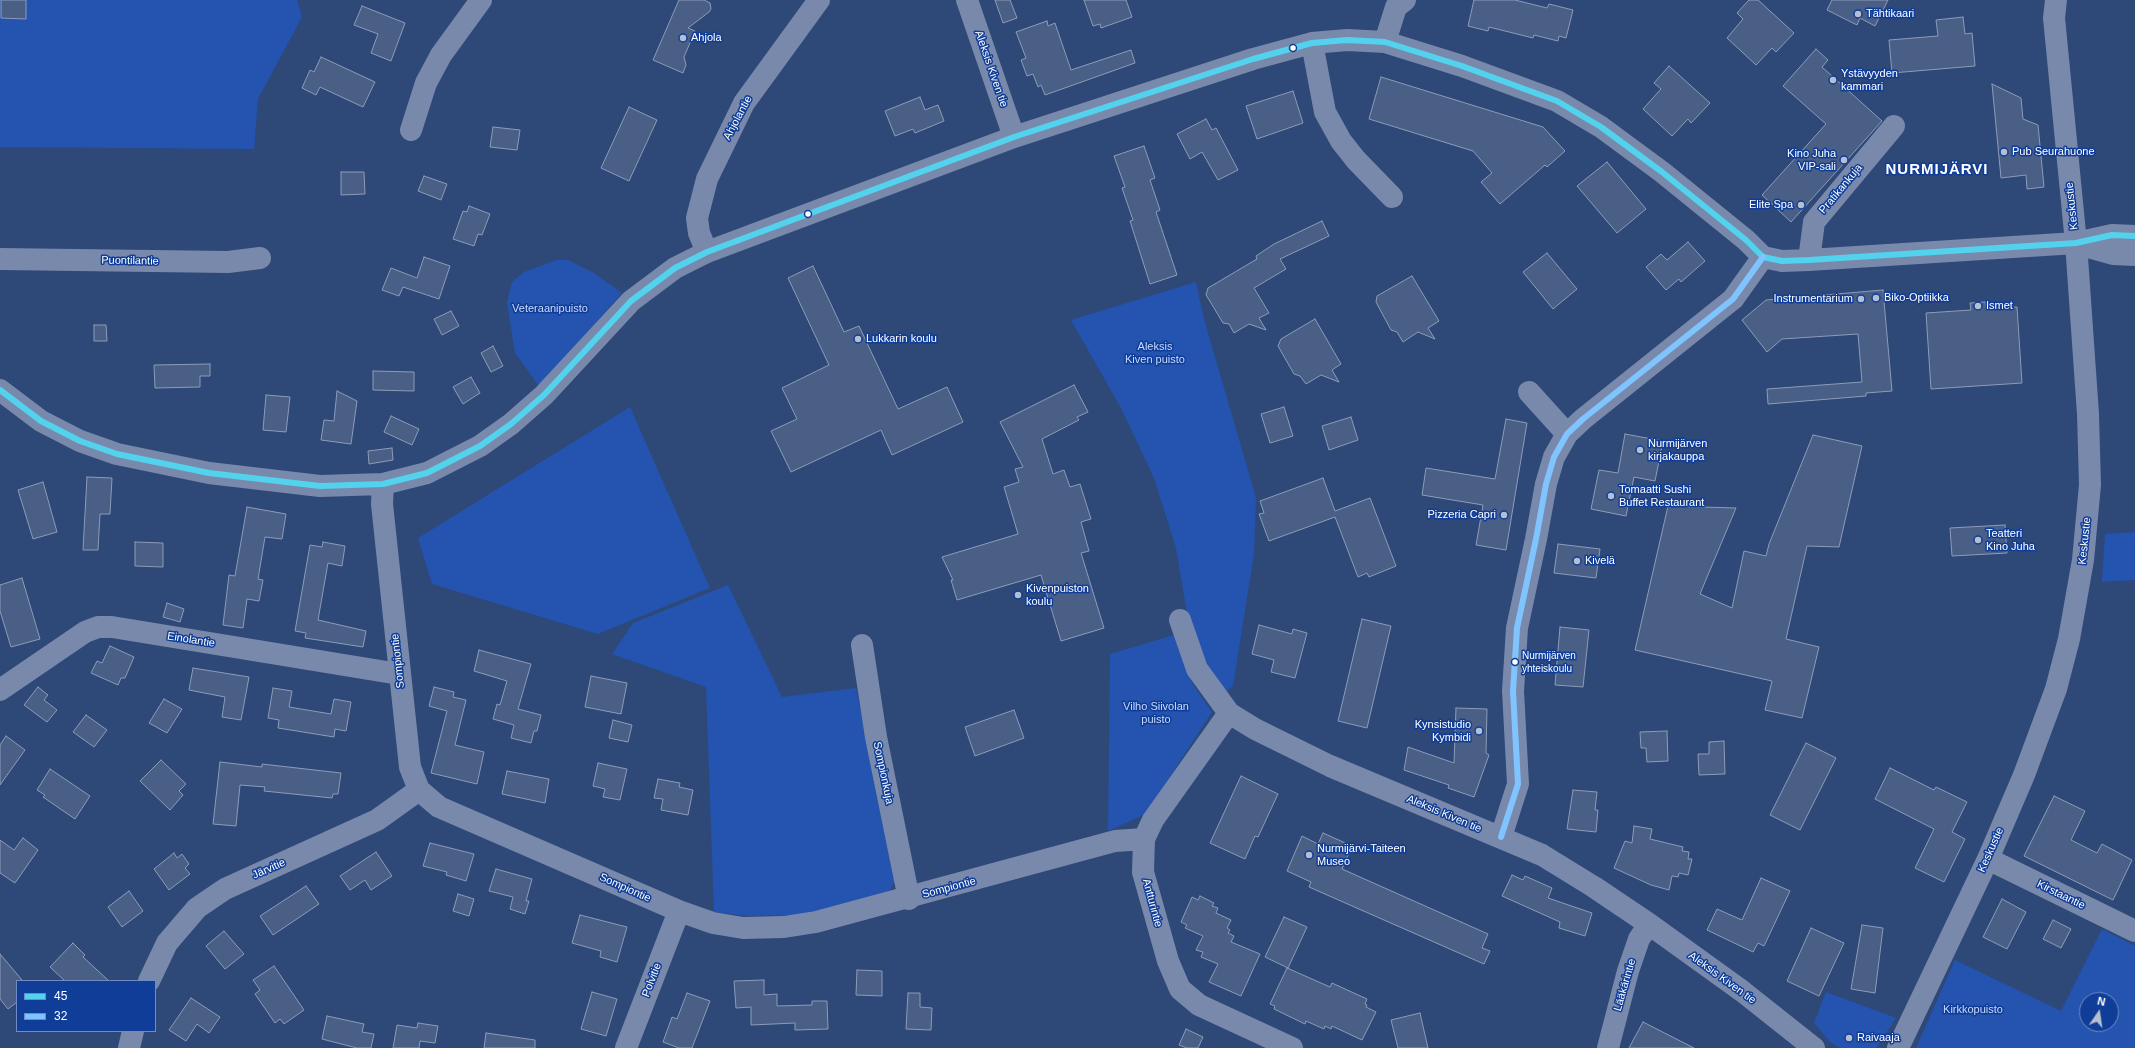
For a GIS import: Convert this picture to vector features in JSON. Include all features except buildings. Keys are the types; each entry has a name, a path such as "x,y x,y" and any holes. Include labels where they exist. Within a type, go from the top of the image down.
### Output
{"street":[{"path":"411,130 426,83 441,55 481,0"},
{"name":"Ahjolantie","path":"706,252 699,233 697,218 707,179 744,102 819,0"},
{"name":"Aleksis Kiven tie","path":"967,0 1014,137"},
{"path":"1385,42 1396,7 1405,0"},
{"name":"Keskustie","path":"1898,1048 1988,859 2024,775 2056,688 2069,639 2084,560 2090,485 2086,389 2076,243 2054,18 2056,0"},
{"path":"0,390 41,421 80,441 117,454 209,473 320,486 383,484 427,473 480,446 512,424 544,395 631,301 675,268 706,252 1014,137 1253,59 1312,43 1347,40 1385,42 1462,66 1557,101 1601,127 1668,177 1746,240 1763,257 1782,261 1809,260 2076,243 2112,235 2135,236"},
{"path":"1312,43 1325,112 1341,141 1352,156 1392,197"},
{"name":"Pratikankuja","path":"1809,260 1814,222 1894,126"},
{"path":"2076,243 2112,254 2135,255"},
{"path":"1501,837 1518,784 1513,691 1517,628 1546,484 1554,457 1567,434 1583,418 1733,299 1763,257"},
{"name":"Puontilantie","path":"0,259 228,262 260,258"},
{"path":"1529,392 1567,434"},
{"name":"Sompiontie","path":"383,484 382,504 410,767 419,790 439,807 679,911 713,923 736,926 784,927 816,922 909,899 1115,841 1144,839"},
{"name":"Aleksis Kiven tie","path":"1180,620 1196,669 1230,713 1256,729 1330,766 1501,837 1542,856 1594,887 1649,924 1742,990 1814,1048"},
{"name":"Einolantie","path":"0,690 85,632 98,627 112,627 399,674"},
{"name":"Sompionkuja","path":"862,646 876,737 909,899"},
{"name":"Antturintie","path":"1230,713 1153,820 1144,839 1143,872 1168,962 1180,989 1199,1005 1292,1048"},
{"name":"Järvitie","path":"149,980 167,943 197,908 225,889 378,820 419,790"},
{"name":"Kirstaantie","path":"1988,859 2135,931"},
{"name":"Polvitie","path":"626,1048 679,911"},
{"name":"Lääkärintie","path":"1608,1048 1628,971 1639,939 1649,924"},
{"path":"129,1048 133,1032"}],"green space":[{"path":"0,0 297,0 302,17 258,99 254,149 0,147"},
{"name":"Veteraanipuisto","path":"557,260 568,260 594,273 622,293 539,386 515,353 507,303 512,282 524,272"},
{"name":"Aleksis Kiven puisto","path":"1196,282 1204,319 1256,498 1254,554 1233,686 1225,693 1210,673 1187,613 1176,548 1154,478 1122,410 1071,320"},
{"path":"630,407 710,588 598,634 432,584 418,538"},
{"path":"2135,532 2135,580 2102,582 2105,534"},
{"path":"728,585 782,697 856,688 896,879 888,893 881,897 799,915 748,916 714,912 706,687 612,654 633,623"},
{"name":"Vilho Siivolan puisto","path":"1174,635 1192,683 1212,712 1146,814 1108,831 1110,654"},
{"name":"Kirkkopuisto","path":"2102,929 2135,946 2135,1048 1916,1048 1955,960 2061,1011"},
{"path":"1826,992 1896,1018 1876,1048 1840,1048 1830,1042 1814,1023"}],"transit line":[{"name":"45","path":"0,390 41,421 80,441 117,454 209,473 320,486 383,484 427,473 480,446 511,424 544,395 631,301 675,268 707,252 1014,137 1253,59 1312,43 1347,40 1385,42 1462,66 1557,101 1601,127 1662,172 1746,240 1763,257 1782,261 1809,260 2076,243 2112,235 2135,236"},
{"name":"32","path":"1501,837 1518,784 1513,691 1517,628 1546,484 1554,457 1567,434 1583,419 1733,299 1763,257"}],"place":[{"name":"Tähtikaari","path":"1858,14"},
{"name":"Ahjola","path":"683,38"},
{"name":"Ystävyyden kammari","path":"1833,80"},
{"name":"Pub Seurahuone","path":"2004,152"},
{"name":"Kino Juha VIP-sali","path":"1844,160"},
{"name":"Elite Spa","path":"1801,205"},
{"name":"Biko-Optiikka","path":"1876,298"},
{"name":"Instrumentarium","path":"1861,299"},
{"name":"Ismet","path":"1978,306"},
{"name":"Lukkarin koulu","path":"858,339"},
{"name":"Nurmijärven kirjakauppa","path":"1640,450"},
{"name":"Tomaatti Sushi Buffet Restaurant","path":"1611,496"},
{"name":"Pizzeria Capri","path":"1504,515"},
{"name":"Teatteri Kino Juha","path":"1978,540"},
{"name":"Kivelä","path":"1577,561"},
{"name":"Kivenpuiston koulu","path":"1018,595"},
{"name":"Nurmijärven yhteiskoulu","path":"1515,662"},
{"name":"Kynsistudio Kymbidi","path":"1479,731"},
{"name":"Nurmijärvi-Taiteen Museo","path":"1309,855"},
{"name":"Raivaaja","path":"1849,1038"}],"district":[{"name":"NURMIJÄRVI","path":"1937,170"}]}
